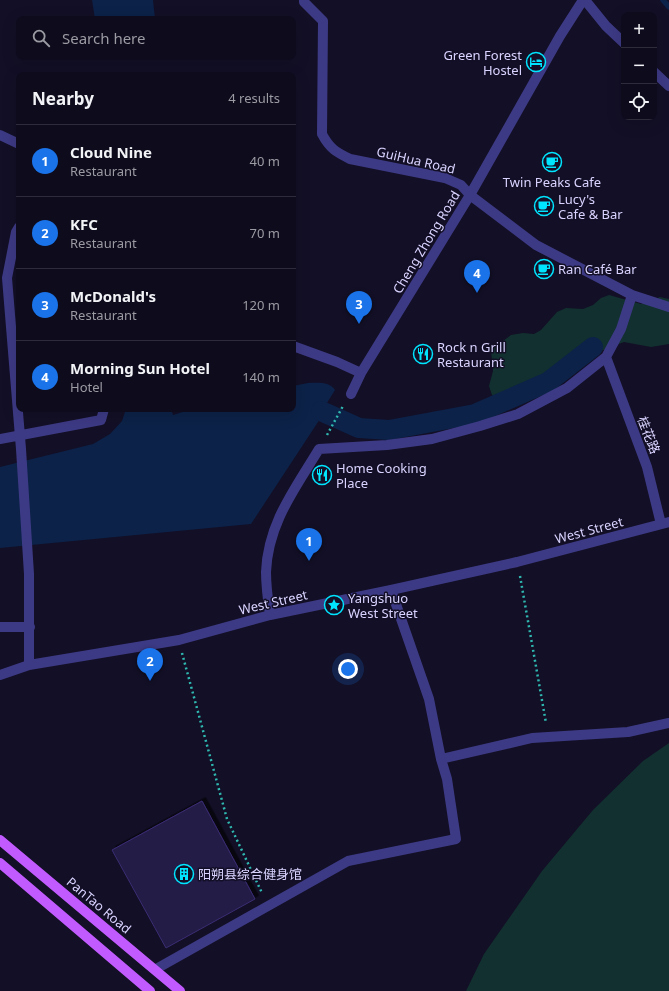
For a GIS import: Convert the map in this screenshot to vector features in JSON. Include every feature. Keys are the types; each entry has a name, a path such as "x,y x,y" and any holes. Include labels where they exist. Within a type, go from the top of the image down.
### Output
{"main road":[{"name":"PanTao Road","path":"0,840 156,969 180,991"},
{"path":"0,862 150,991"}],"street":[{"name":"GuiHua Road","path":"304,0 304,2 323,21 322,134 328,145 338,153 350,159 445,178 461,185 470,195 536,245 632,295 669,307"},
{"name":"Cheng Zhong Road","path":"350,394 361,373 470,195 560,36 584,0"},
{"path":"584,0 606,26 621,40"},
{"path":"657,75 669,86"},
{"path":"0,135 16,143"},
{"path":"16,232 3,278 16,398"},
{"path":"270,615 266,572 271,538 281,512 318,449 387,445 432,439 518,414 567,388 606,357 621,329 632,295"},
{"path":"296,347 337,362 361,373"},
{"name":"桂花路","path":"606,357 647,467 665,523"},
{"path":"18,412 29,574 30,665"},
{"path":"0,439 101,420 103,412"},
{"name":"West Street","path":"0,675 30,665 179,640 270,615 517,562 665,523"},
{"path":"156,969 348,861 456,838 447,779 441,759 429,699 391,590"},
{"path":"0,627 30,627"},
{"path":"441,759 532,738 628,732 669,723"}],"path":[{"path":"517,562 549,737"},
{"path":"179,640 226,819 268,906"}],"green space":[{"path":"609,295 641,304 660,297 669,299 669,344 651,347 624,342 601,351 538,394 508,408 492,395 489,386 493,371 491,350 511,335 523,333 534,334 541,330 557,312 566,308 583,309 593,305 601,298"},
{"path":"669,743 669,991 466,991 484,954 542,871 593,810 643,761"}],"water":[{"path":"92,0 153,0 155,16 95,16"},
{"path":"319,383 330,385 335,390 322,411 320,419 251,524 0,548 0,467 93,444 110,434 122,421 125,412 172,412 173,415 182,412 296,412 296,385"}],"building":[{"name":"阳朔县综合健身馆","path":"202,801 255,899 166,948 112,850"}],"waterway":[{"path":"663,0 669,7"},
{"path":"321,411 359,428 389,430 475,414 548,382 593,347"}],"place":[{"name":"Green Forest Hostel","path":"536,62"},
{"name":"Twin Peaks Cafe","path":"552,162"},
{"name":"Lucy's Cafe & Bar","path":"544,206"},
{"name":"Ran Café Bar","path":"544,269"},
{"name":"Morning Sun Hotel","path":"477,293"},
{"name":"McDonald's","path":"359,324"},
{"name":"Rock n Grill Restaurant","path":"423,354"},
{"name":"Home Cooking Place","path":"322,475"},
{"name":"Cloud Nine","path":"309,561"},
{"name":"Yangshuo West Street","path":"334,605"},
{"name":"KFC","path":"150,681"},
{"name":"阳朔县综合健身馆","path":"184,874"}]}
